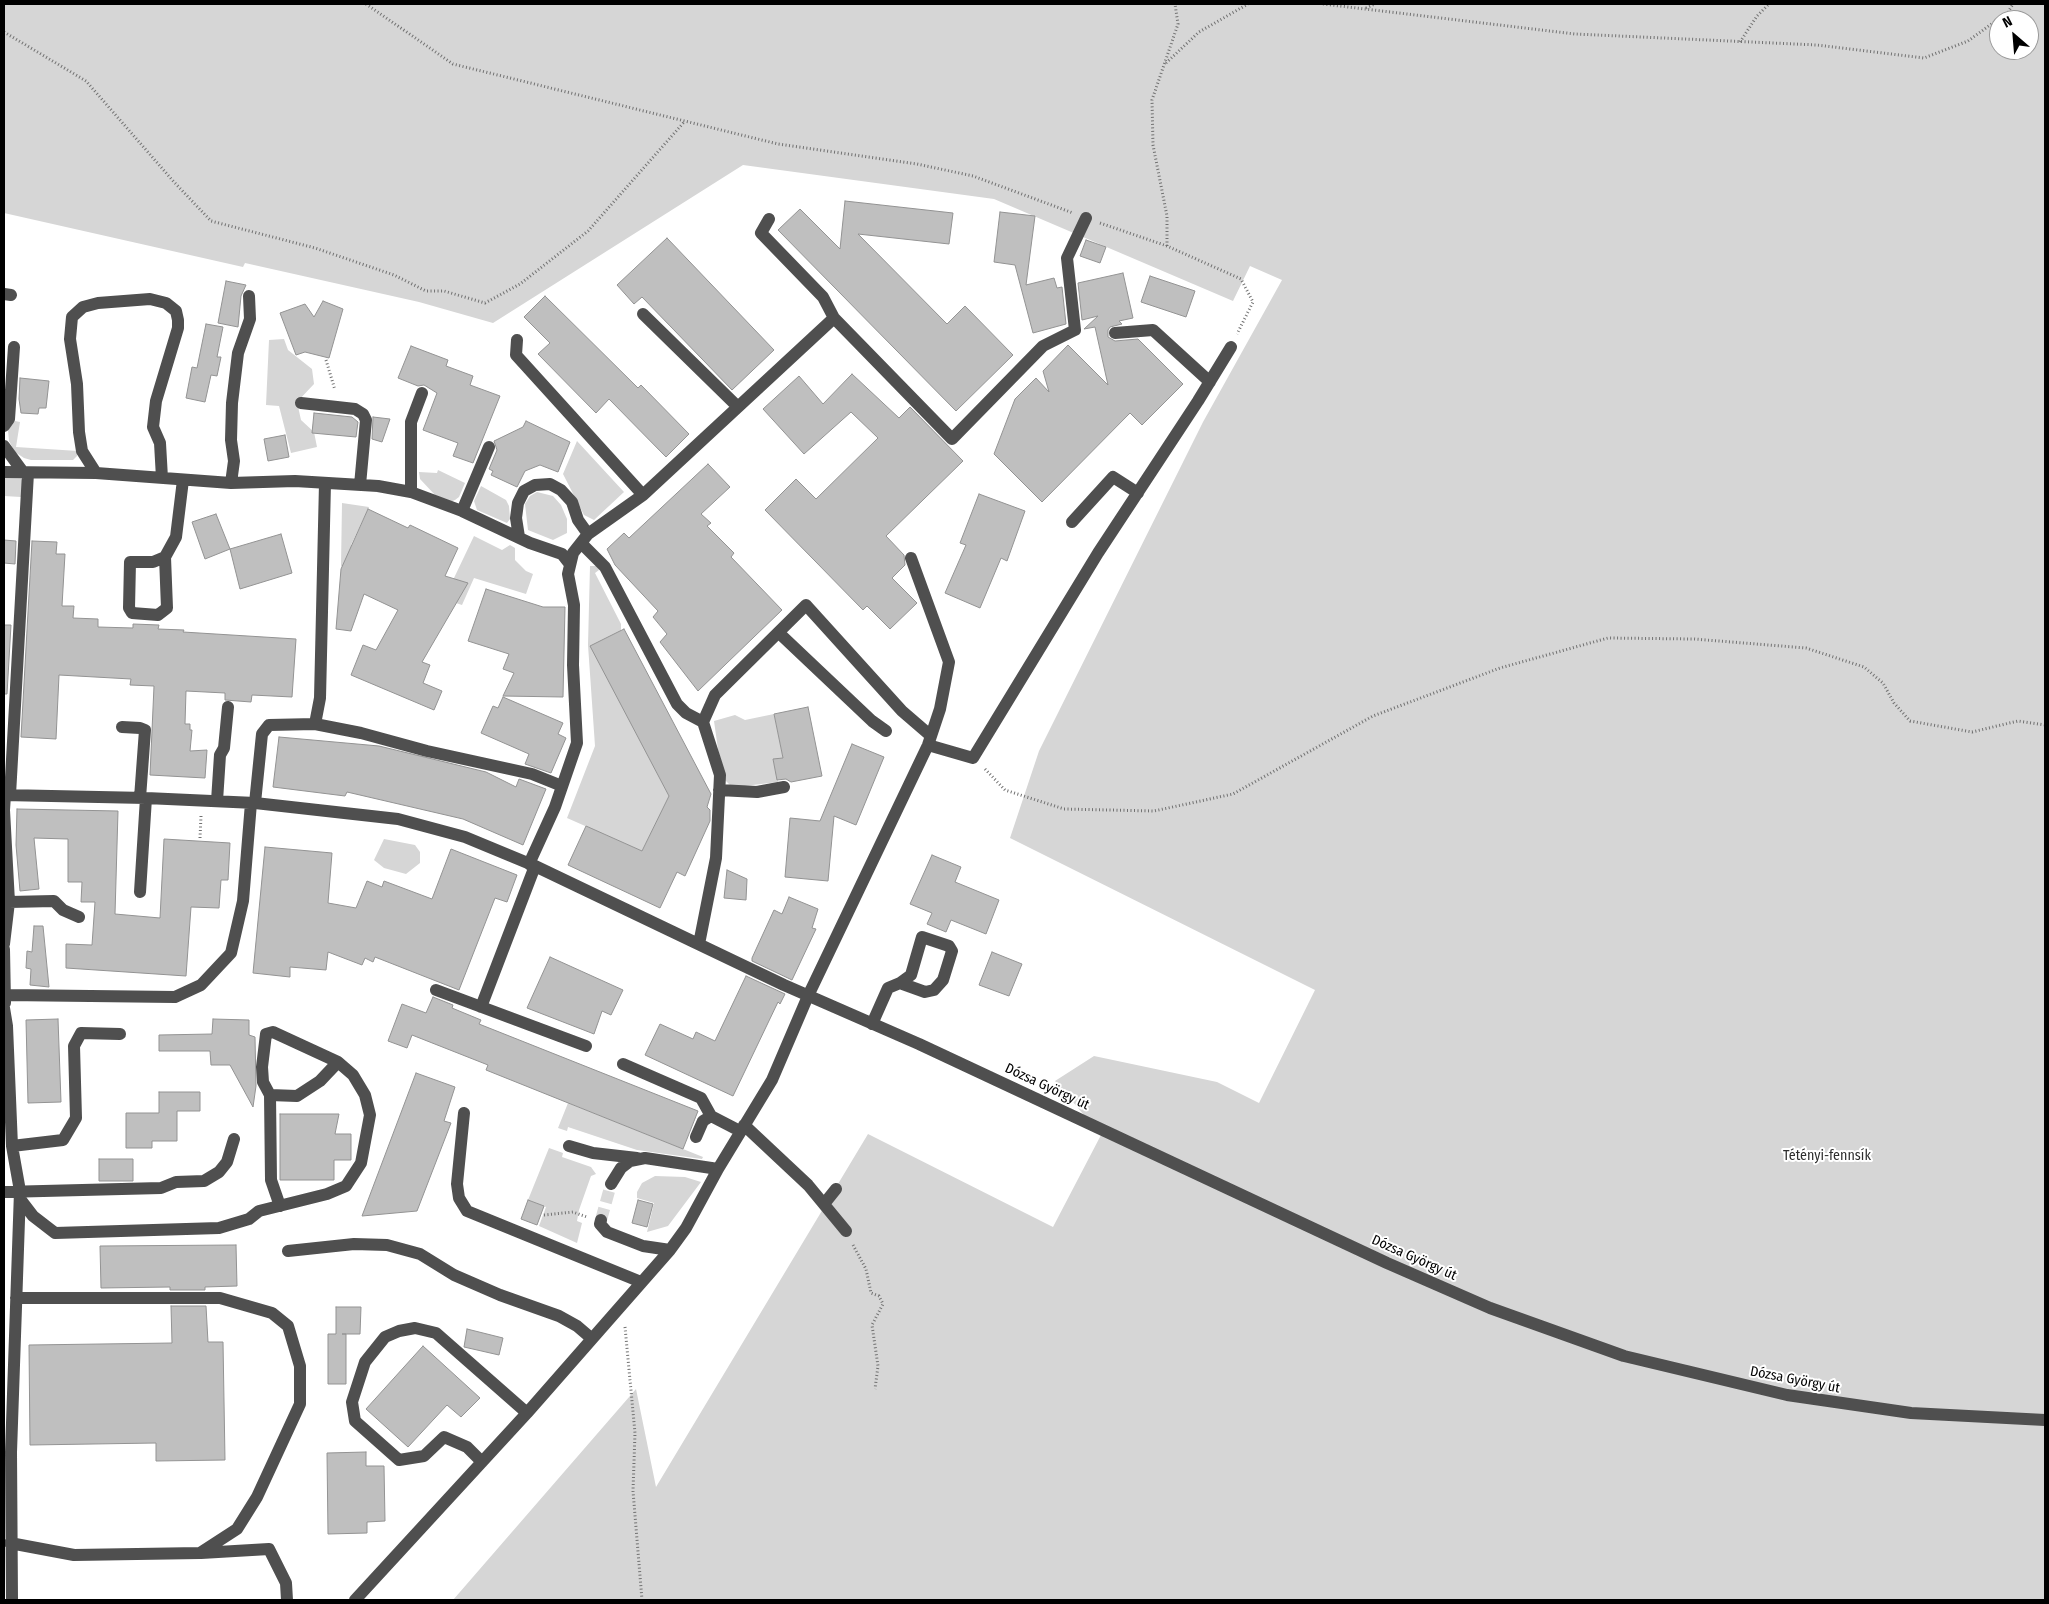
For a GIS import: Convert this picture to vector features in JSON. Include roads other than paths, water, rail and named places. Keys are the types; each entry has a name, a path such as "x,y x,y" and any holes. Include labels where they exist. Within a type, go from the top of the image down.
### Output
{"street":[{"path":"769,219 761,233 823,297 834,318 952,439 1043,346 1075,330 1067,258 1086,218"},
{"path":"231,483 234,461 231,440 232,403 238,353 250,320 249,296"},
{"path":"96,473 82,451 79,432 77,384 70,339 72,317 83,307 98,303 150,299 166,304 176,311 178,320 178,328 156,400 153,427 160,444 162,478"},
{"path":"643,314 738,407"},
{"path":"481,1007 577,743 578,729 573,665 574,605 568,574 569,563 573,553 584,538 643,495 834,318"},
{"path":"1115,334 1153,330 1210,382"},
{"path":"517,340 516,355 643,495"},
{"path":"4,426 9,419 14,347"},
{"path":"699,944 716,858 720,775 703,722 715,695 806,605 929,740 973,758 1098,553 1210,382 1230,347"},
{"path":"410,492 411,422 422,393"},
{"path":"301,403 355,409 363,414 366,420 360,485"},
{"path":"4,446 25,473 4,810 9,902 4,944"},
{"path":"462,511 489,448"},
{"path":"4,472 96,473 231,483 325,483 360,485 410,492 462,511 519,538 562,554 569,563"},
{"path":"1072,522 1113,477 1138,493"},
{"path":"165,557 153,562 130,562 129,608 132,613 158,615 167,608 165,557 176,537 183,480"},
{"path":"315,724 320,698 325,483"},
{"path":"519,538 516,518 518,503 524,491 535,485 550,484 561,490 572,502 584,538 605,567 678,704 686,713 703,722"},
{"path":"355,1600 527,1413 670,1250 686,1228 718,1169 772,1080 808,996 929,740 940,709 949,662 911,558"},
{"path":"779,633 872,721 886,731"},
{"path":"217,801 220,754 224,748 228,708"},
{"path":"6,995 175,998 201,985 231,953 243,901 262,734 269,724 315,724 361,733 472,762 509,768 562,786"},
{"path":"122,727 145,730 140,892"},
{"path":"719,790 756,792 784,787"},
{"name":"Dózsa György út","path":"6,795 253,803 398,819 465,837 532,865 808,996 919,1044 1387,1263 1490,1308 1624,1356 1787,1395 1868,1408 1950,1417 2045,1420"},
{"path":"9,902 54,901 63,910 79,917"},
{"path":"872,1024 888,988 900,983 911,975 922,937 949,946 952,951 944,980 934,990 924,992 900,983"},
{"path":"4,949 6,995 4,1008 7,1026 12,1146 20,1195 8,1452 10,1543 7,1570 12,1600"},
{"path":"436,990 586,1046"},
{"path":"20,1195 33,1216 55,1234 219,1228 249,1219 259,1211 280,1206 327,1194 346,1186 360,1163 370,1115 365,1095 352,1075 338,1062 272,1032 266,1034 262,1067 263,1082 270,1095 271,1180 280,1206"},
{"path":"12,1146 63,1140 76,1118 74,1046 81,1033 120,1034"},
{"path":"270,1095 297,1096 320,1081 338,1062"},
{"path":"623,1064 701,1098 711,1116 742,1128 808,1185 846,1231"},
{"path":"464,1114 457,1184 459,1198 467,1212 640,1282"},
{"path":"696,1137 703,1121 711,1116"},
{"path":"4,1192 20,1195 161,1188 176,1182 204,1181 219,1172 223,1167 234,1139"},
{"path":"569,1146 593,1153 644,1158 718,1169"},
{"path":"612,1184 620,1168 630,1161 644,1158"},
{"path":"824,1204 836,1189"},
{"path":"601,1220 600,1224 607,1232 643,1246 670,1250"},
{"path":"288,1251 354,1244 387,1245 420,1254 454,1276 500,1296 559,1316 591,1338"},
{"path":"16,1298 220,1298 272,1313 288,1326 300,1366 300,1404 257,1496 237,1529 200,1553"},
{"path":"482,1462 467,1447 444,1437 424,1456 399,1460 354,1421 352,1402 365,1362 385,1337 399,1331 415,1328 436,1333 527,1413"},
{"path":"10,1543 74,1555 200,1553 269,1549 286,1583 287,1600"}],"tunnel":[{"path":"601,1220 611,1184"}],"park label":[{"name":"Tétényi-fennsík","path":"1827,1156"}]}
